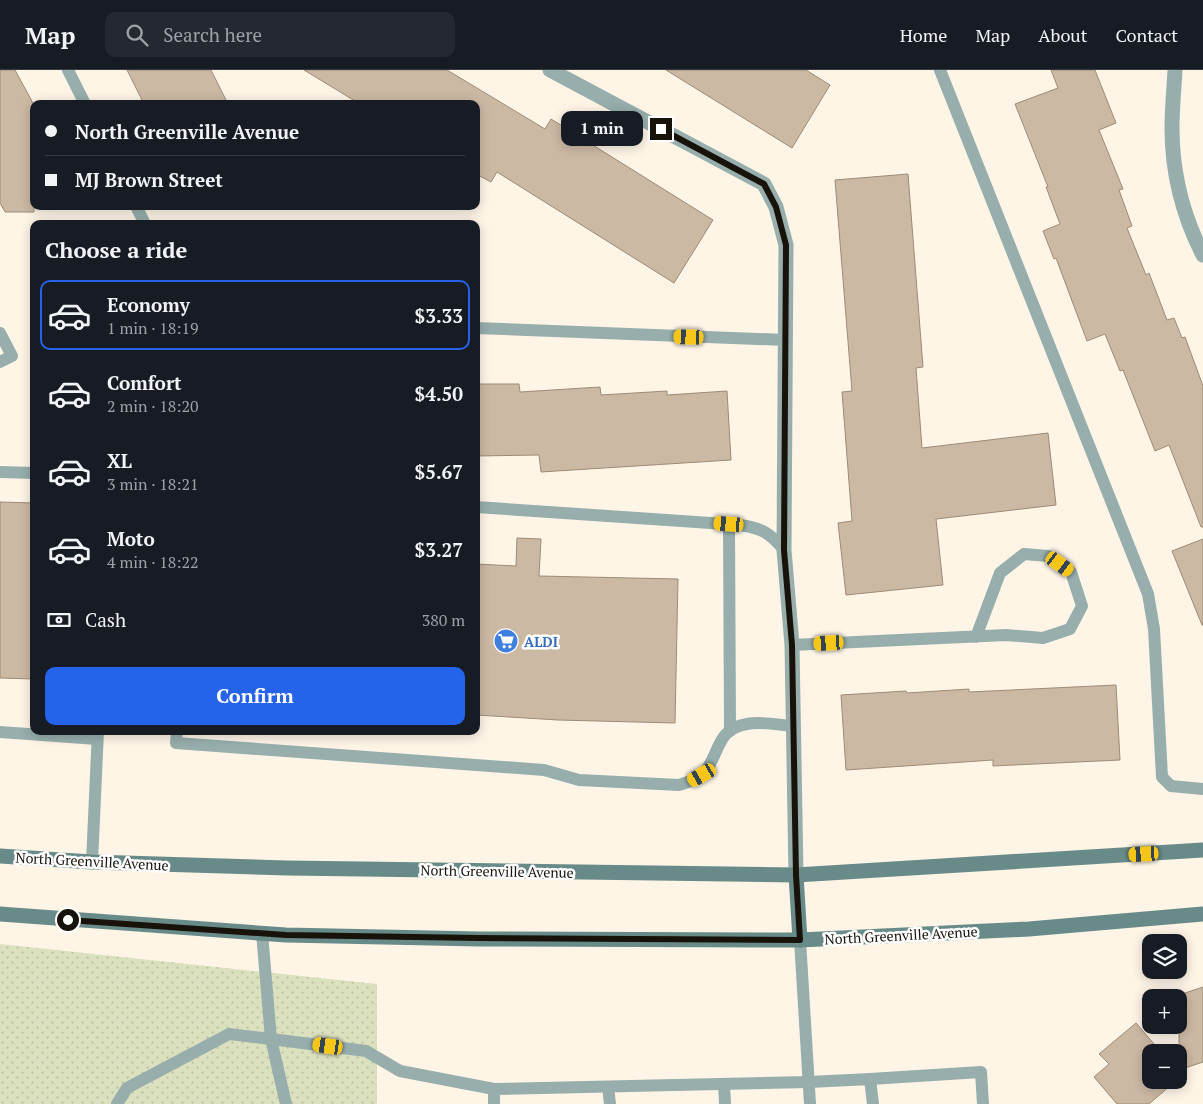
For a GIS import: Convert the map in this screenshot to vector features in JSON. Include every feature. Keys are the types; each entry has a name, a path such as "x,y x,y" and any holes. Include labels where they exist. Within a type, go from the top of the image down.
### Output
{"main road":[{"name":"North Greenville Avenue","path":"0,856 92,862 287,868 796,875 1203,850"},
{"path":"796,875 800,940"},
{"name":"North Greenville Avenue","path":"0,914 262,934 488,939 800,940 1028,929 1203,914"}],"street":[{"path":"550,70 764,184 776,207 786,245 784,550 792,645 796,875"},
{"path":"1175,70 1172,128 1174,163 1181,200 1203,255"}],"lane":[{"path":"68,70 83,100"},
{"path":"940,70 1148,594 1154,628 1162,777 1171,786 1203,789"},
{"path":"480,328 785,340"},
{"path":"0,333 12,356 0,362"},
{"path":"0,472 30,473"},
{"path":"480,507 757,527 772,536 784,550"},
{"path":"729,524 730,731"},
{"path":"792,645 1006,635 1043,638 1070,629 1082,606 1071,572 1048,556 1024,554 1000,573 976,636"},
{"path":"177,735 176,743 544,770 579,780 679,785 691,782 702,775 710,766 719,743 730,731 746,724 757,723 793,726"},
{"path":"0,732 30,733"},
{"path":"92,862 97,735"},
{"path":"262,934 270,1038 286,1104"},
{"path":"800,940 810,1104"},
{"path":"117,1104 127,1088 229,1034 366,1051 400,1071 494,1089 809,1082 981,1072 983,1104"},
{"path":"870,1079 873,1104"},
{"path":"724,1084 725,1104"},
{"path":"608,1087 610,1104"},
{"path":"494,1089 494,1104"}],"green space":[{"path":"0,944 377,984 377,1104 0,1104"}],"building":[{"path":"0,70 15,70 31,100 30,210 34,210 34,212 5,212 0,203"},
{"path":"127,70 211,70 226,100 142,100"},
{"path":"304,70 447,70 545,129 551,119 713,220 674,283 497,172 491,182 480,176 480,100 353,100"},
{"path":"666,70 806,70 830,85 792,148"},
{"path":"1051,70 1095,70 1116,123 1099,130 1123,189 1119,190 1132,226 1127,228 1146,275 1149,273 1167,320 1174,318 1182,338 1185,337 1203,386 1203,527 1201,527 1169,445 1155,451 1123,370 1120,371 1105,334 1087,341 1056,258 1054,259 1043,231 1060,224 1046,187 1048,187 1015,104 1058,88"},
{"path":"908,174 923,367 916,368 922,448 1048,433 1056,505 936,519 943,585 846,595 838,523 852,521 842,392 852,391 835,180"},
{"path":"480,384 519,384 520,392 600,387 601,395 667,391 667,395 727,391 731,460 541,472 539,455 480,456"},
{"path":"0,502 30,503 30,679 0,678"},
{"path":"517,538 541,539 539,576 678,579 675,723 558,720 480,715 480,564 516,566"},
{"path":"1203,539 1203,625 1202,625 1172,551"},
{"path":"1116,685 1120,760 993,766 993,760 846,770 841,695 969,689 969,692"},
{"path":"1203,987 1203,1062 1187,1067 1187,1044 1179,1044 1179,1034 1187,1034 1187,992"},
{"path":"1136,1023 1142,1030 1142,1034 1145,1034 1154,1044 1142,1044 1142,1089 1166,1089 1149,1104 1117,1104 1094,1077 1109,1064 1099,1054"}],"place":[{"name":"ALDI","path":"506,641"}],"route":[{"path":"68,920 286,935 800,940 796,875 792,645 784,550 786,245 776,207 764,184 661,129"}]}
